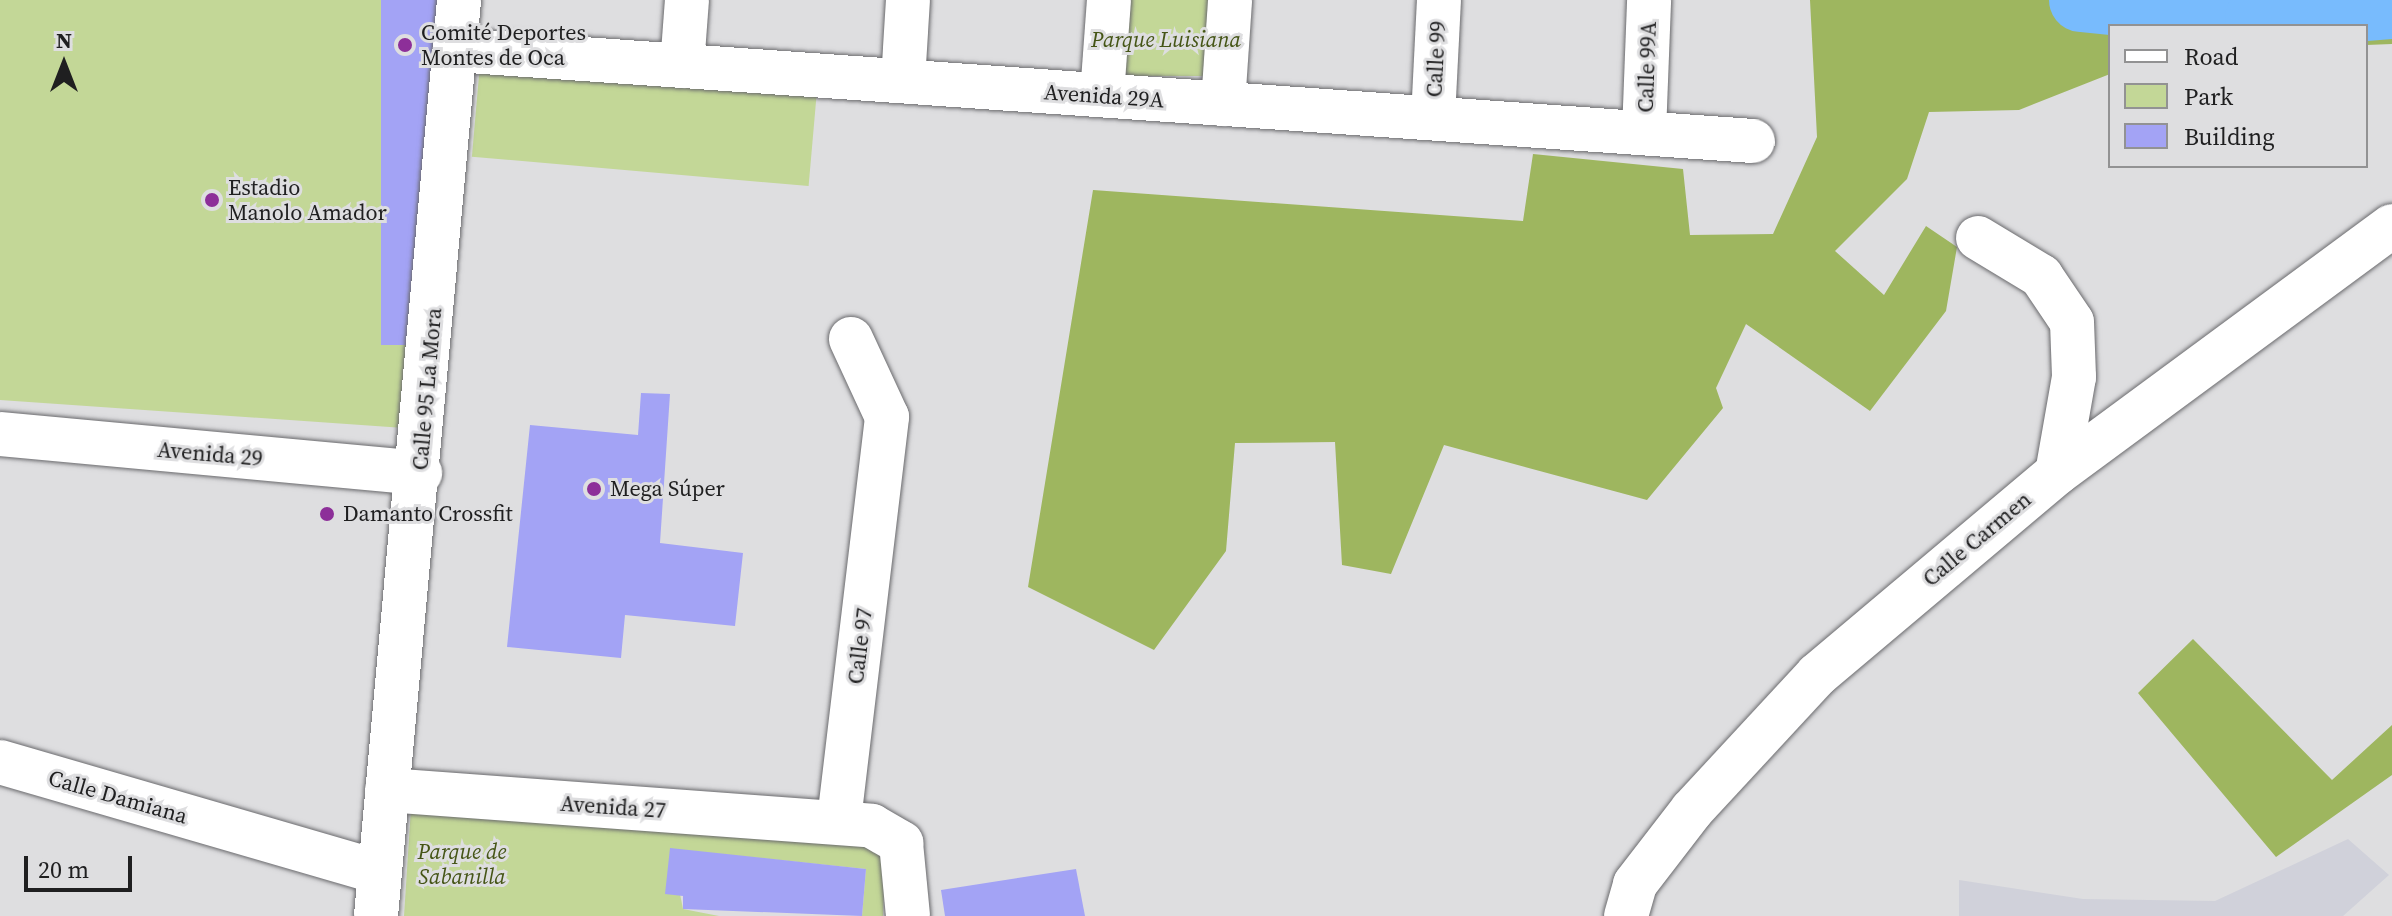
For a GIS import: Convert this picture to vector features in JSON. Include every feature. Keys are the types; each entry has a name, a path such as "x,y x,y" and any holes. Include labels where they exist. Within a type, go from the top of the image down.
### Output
{"street":[{"name":"Calle 95 La Mora","path":"378,872 420,473 459,0"},
{"path":"682,66 687,0"},
{"path":"903,81 908,0"},
{"path":"1102,95 1109,0"},
{"path":"1223,104 1230,0"},
{"name":"Calle 99","path":"1433,118 1439,0"},
{"name":"Calle 99A","path":"1644,133 1649,0"},
{"name":"Avenida 29A","path":"455,50 1753,141"},
{"name":"Calle Carmen","path":"1626,916 1635,884 1692,810 1817,675 2057,473 2392,226"},
{"path":"1978,238 2041,276 2072,322 2074,377 2057,473"},
{"name":"Calle 97","path":"839,820 887,417 851,339"},
{"name":"Avenida 29","path":"0,434 420,473"},
{"name":"Calle Damiana","path":"0,762 378,872"},
{"name":"Avenida 27","path":"387,790 839,820"},
{"path":"839,820 872,826 901,843 908,916"},
{"path":"376,916 378,872"}],"shaded area":[{"path":"2348,839 2389,875 2343,916 1959,916 1959,880 2083,899 2215,901"}],"green space":[{"name":"Estadio Manolo Amador","path":"0,0 440,0 404,428 0,400"},
{"name":"Parque Luisiana","path":"1123,0 1211,0 1211,76 1123,76"},
{"path":"1810,0 2392,0 2392,44 2368,45 2368,24 2108,24 2108,75 2019,110 1929,112 1907,179 1835,251 1884,295 1926,226 1957,247 1946,311 1870,411 1746,324 1716,388 1723,408 1647,500 1444,445 1391,574 1342,565 1335,442 1235,443 1226,551 1154,650 1028,587 1093,190 1523,221 1533,154 1683,169 1690,235 1773,234 1817,137"},
{"path":"480,64 817,93 809,186 472,157"},
{"path":"2193,639 2332,780 2392,725 2392,775 2276,857 2138,693"},
{"name":"Parque de Sabanilla","path":"411,808 864,838 885,859 883,916 862,916 866,869 671,849 683,909 719,916 404,916"}],"building":[{"path":"381,0 437,0 437,345 381,345"},
{"name":"Mega Súper","path":"641,393 670,394 660,543 743,553 735,626 625,615 621,658 507,647 530,425 638,435"},
{"path":"670,848 866,869 862,916 683,909 683,896 665,894"},
{"path":"1076,869 1085,916 945,916 941,890"}],"waterway":[{"path":"2081,0 2257,18 2392,7"}],"place":[{"name":"Comité Deportes Montes de Oca","path":"405,45"},
{"name":"Estadio Manolo Amador","path":"212,200"},
{"name":"Mega Súper","path":"594,489"},
{"name":"Damanto Crossfit","path":"327,514"}]}
